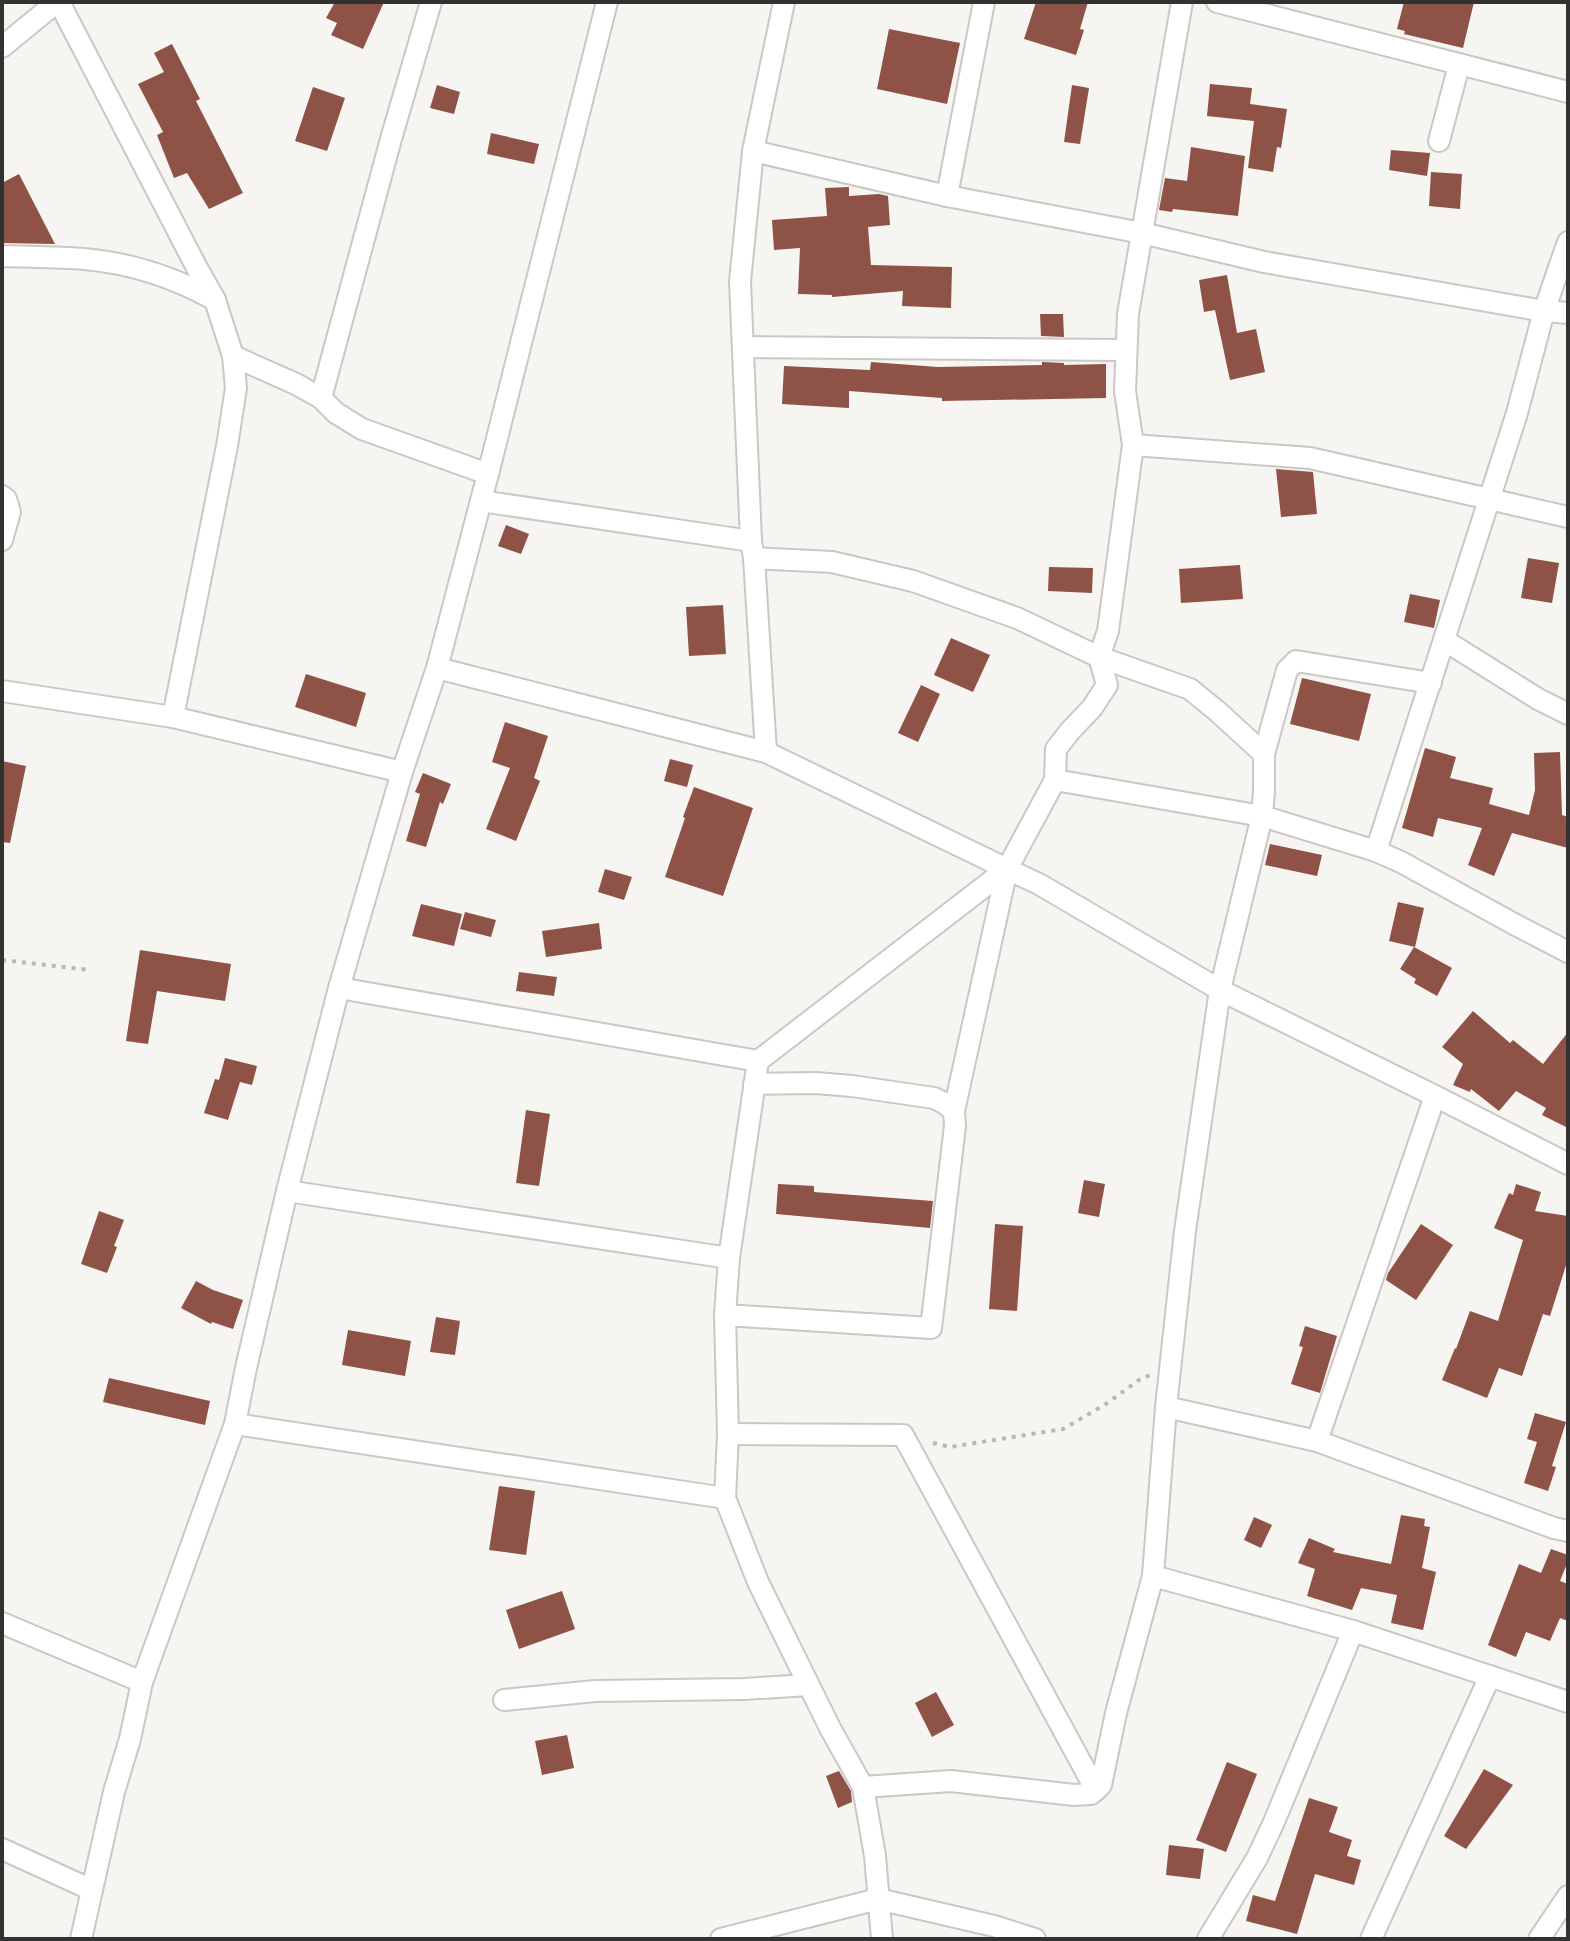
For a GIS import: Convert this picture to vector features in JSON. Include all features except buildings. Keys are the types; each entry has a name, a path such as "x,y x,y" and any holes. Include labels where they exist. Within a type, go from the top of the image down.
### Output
{"street":[{"path":"2,47 58,2 215,300 233,356 236,388 227,446 173,717"},
{"path":"321,398 431,2"},
{"path":"81,1939 142,1682 235,1424 287,1191 339,988 402,772 437,668 607,2"},
{"path":"766,752 740,281 753,151 784,2"},
{"path":"947,196 984,2"},
{"path":"725,1315 931,1328 955,1126 954,1111 1007,869 1055,780 1056,749 1092,708 1107,685 1099,657 1108,631 1133,445 1125,391 1128,314 1182,2"},
{"path":"1217,2 1568,92"},
{"path":"1439,141 1459,65"},
{"path":"753,151 947,196 1142,233 1264,262 1568,313"},
{"path":"1376,851 1517,413 1544,311 1568,242"},
{"path":"2,256 86,259 133,267 188,285 215,300"},
{"path":"743,347 1126,350"},
{"path":"233,356 321,398 336,413 362,429 488,474"},
{"path":"1133,445 1310,458 1568,517"},
{"path":"2,496 10,512 2,540"},
{"path":"481,501 832,562 913,581 1017,618 1099,657 1190,689 1264,754"},
{"path":"1444,640 1538,699 1568,714"},
{"path":"863,1787 951,1781 1074,1795 1091,1794 1101,1785 1113,1726 1153,1576 1166,1407 1185,1231 1220,990 1262,816 1264,754 1287,670 1296,661 1431,683"},
{"path":"437,668 766,752 1039,884 1220,990 1568,1164"},
{"path":"2,691 173,717 402,772"},
{"path":"1055,780 1262,816 1376,851 1568,952"},
{"path":"882,1939 875,1856 863,1787 830,1728 758,1582 725,1498 728,1434 725,1315 729,1258 758,1061 1007,869"},
{"path":"339,988 758,1061"},
{"path":"754,1084 852,1086 934,1098 954,1111"},
{"path":"1317,1441 1435,1096"},
{"path":"287,1191 729,1258"},
{"path":"1166,1407 1317,1441 1568,1531"},
{"path":"235,1424 725,1498"},
{"path":"728,1434 903,1435 1096,1790"},
{"path":"1153,1576 1353,1631 1568,1702"},
{"path":"2,1623 142,1682"},
{"path":"1208,1939 1257,1858 1353,1631"},
{"path":"1371,1939 1490,1676"},
{"path":"504,1700 595,1691 808,1685"},
{"path":"2,1849 92,1890"},
{"path":"1539,1939 1568,1896"},
{"path":"721,1939 878,1899 994,1926 1035,1939"}],"path":[{"path":"2,960 90,970"},
{"path":"903,1435 950,1447 1063,1429 1139,1380 1171,1364"}]}
